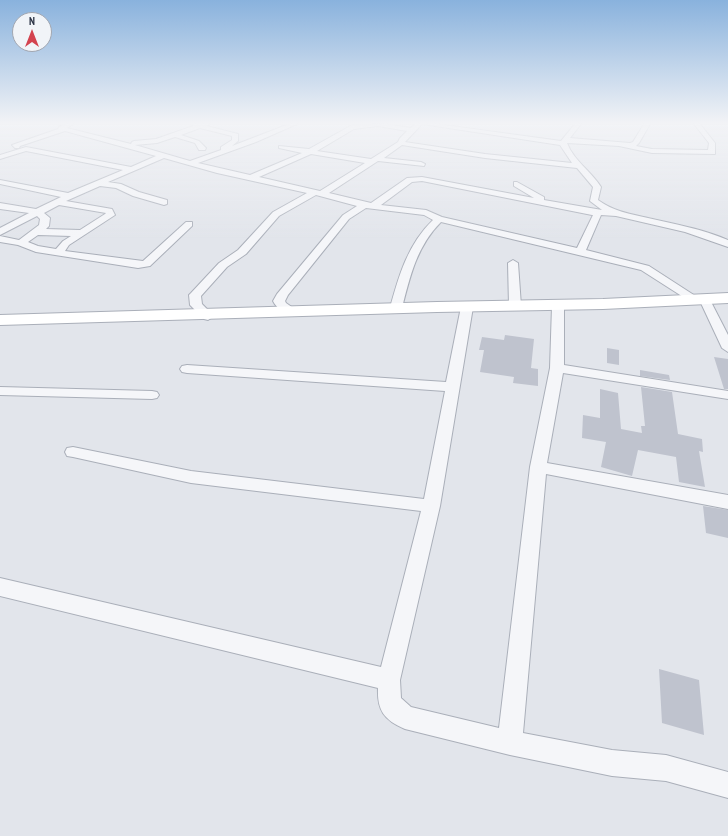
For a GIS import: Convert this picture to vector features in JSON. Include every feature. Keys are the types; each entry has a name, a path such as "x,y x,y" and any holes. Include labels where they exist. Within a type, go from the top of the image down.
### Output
{"street":[{"path":"100,163 131,169"},
{"path":"0,232 69,196 145,163"},
{"path":"186,163 368,206 426,213 439,220 645,268 700,300 728,348"},
{"path":"251,178 285,163"},
{"path":"208,316 196,305 195,296 223,265 242,252 276,214 318,193 371,163"},
{"path":"406,163 421,164"},
{"path":"551,163 578,166"},
{"path":"575,163 594,181 597,187 594,201 616,213"},
{"path":"293,312 281,305 279,301 283,294 346,217 368,206 410,180 422,179 598,213 616,213 697,233 728,244"},
{"path":"0,182 69,196"},
{"path":"97,183 118,186 136,194 164,202"},
{"path":"517,184 548,204"},
{"path":"57,202 109,211 110,213 110,215 60,248 58,253"},
{"path":"0,206 36,212 45,218 44,226 21,242"},
{"path":"580,253 586,236 598,213"},
{"path":"396,308 411,255 427,229 439,220"},
{"path":"0,239 21,242 36,249 138,265 146,264 188,224"},
{"path":"37,232 82,233"},
{"path":"513,263 515,306"},
{"path":"0,320 208,316 396,308 558,306 728,298"},
{"path":"510,743 538,467 556,368 558,306"},
{"path":"467,307 431,506 389,680 389,703 405,717 510,743 612,763 666,768 728,785"},
{"path":"556,368 728,395"},
{"path":"187,369 453,387"},
{"path":"0,391 152,395"},
{"path":"73,452 191,477 431,506"},
{"path":"538,467 728,502"},
{"path":"0,586 389,680"}],"building":[{"path":"505,335 534,339 531,368 538,369 538,386 513,383 514,377 480,372 484,350 479,350 482,337 504,340"},
{"path":"607,348 619,350 619,365 607,363"},
{"path":"714,357 728,359 728,389 724,389"},
{"path":"640,370 669,375 670,380 640,376"},
{"path":"641,387 672,392 678,434 702,439 703,452 699,451 705,487 679,482 676,457 638,450 632,476 601,467 606,442 582,438 583,415 600,418 600,389 618,393 621,429 642,433 641,426 645,426"},
{"path":"703,506 728,510 728,538 706,533"},
{"path":"659,669 699,680 704,735 662,723"}]}
